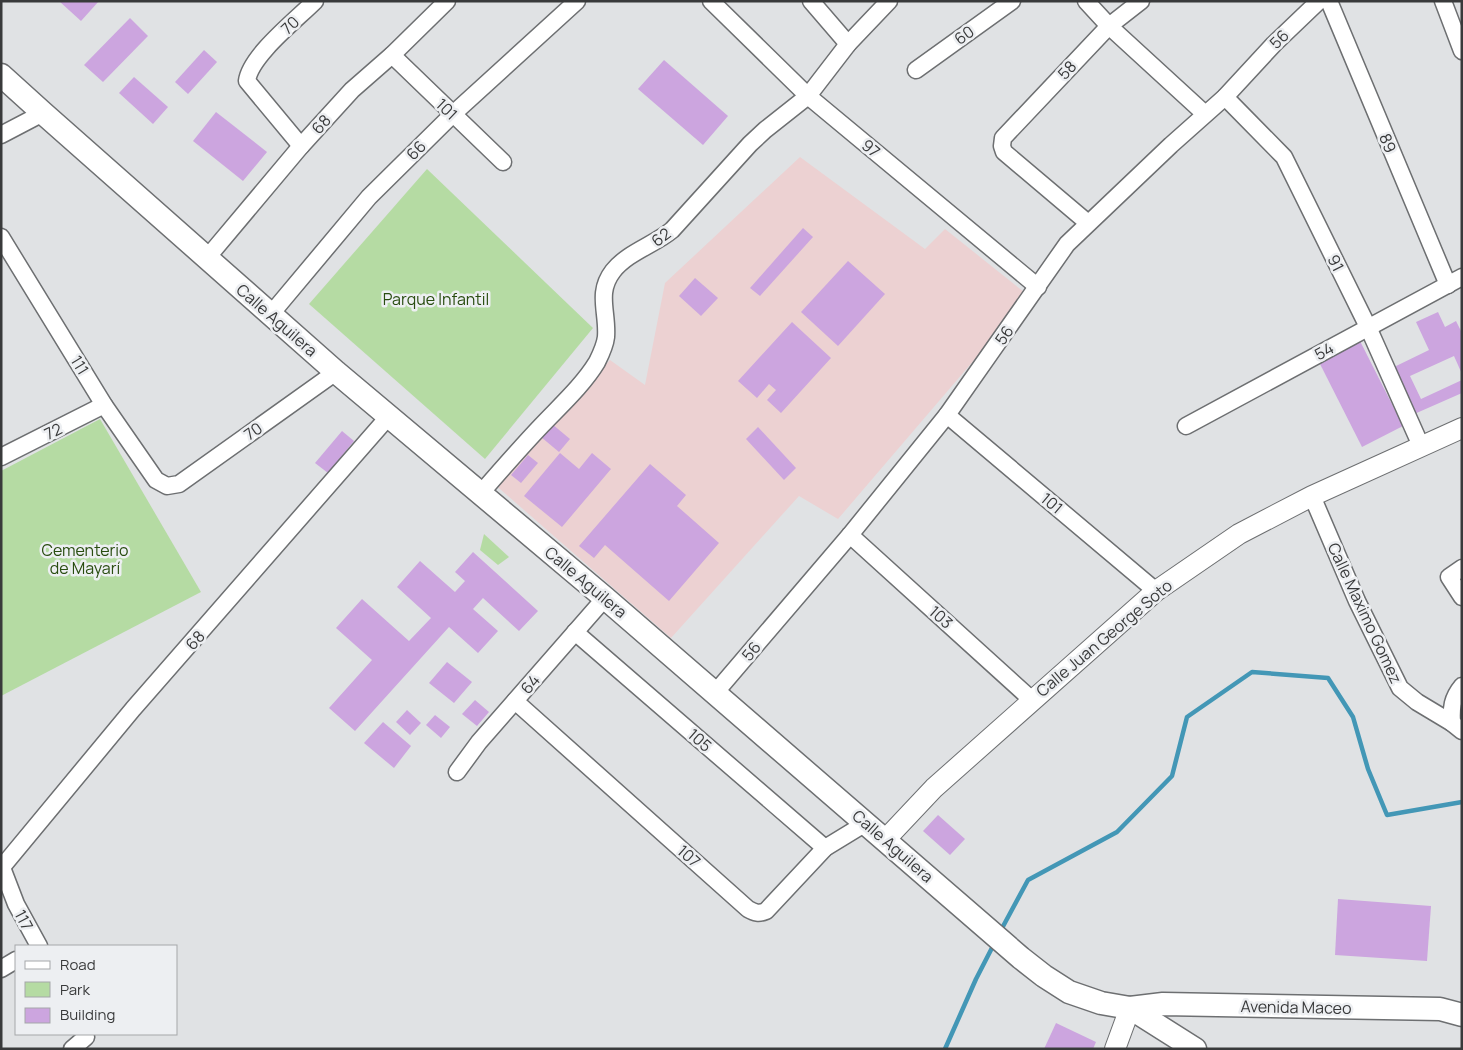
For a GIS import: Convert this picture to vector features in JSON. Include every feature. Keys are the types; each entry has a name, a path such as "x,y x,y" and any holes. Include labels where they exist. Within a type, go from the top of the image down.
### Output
{"main road":[{"name":"Calle Aguilera","path":"1,75 336,372 605,598 1021,958 1069,992 1101,1003 1130,1008 1195,1049"},
{"name":"Avenida Maceo","path":"1130,1008 1167,1004 1440,1009 1462,1015"},
{"path":"1160,1027 1159,1016 1167,1004"}],"street":[{"name":"70","path":"301,146 247,81 248,73 256,59 315,1"},
{"name":"68","path":"207,258 301,146 352,90 392,55 447,1"},
{"name":"66","path":"271,314 369,198 453,114 577,1"},
{"name":"97","path":"711,1 808,96 1038,287"},
{"path":"811,1 848,44"},
{"name":"62","path":"481,493 515,453 564,402 595,364 603,351 606,338 603,301 605,285 620,263 672,230 750,144 808,96 848,44 889,1"},
{"name":"60","path":"916,70 1012,1"},
{"path":"1086,1 1109,26 1205,114"},
{"name":"58","path":"1088,224 1004,152 1002,146 1003,138 1109,26 1141,1"},
{"name":"56","path":"715,693 850,535 947,415 1067,244 1225,97 1274,44 1319,1"},
{"name":"89","path":"1329,1 1455,281"},
{"path":"1443,1 1462,51"},
{"name":"101","path":"392,55 503,162"},
{"name":"91","path":"1225,97 1284,158 1368,328 1421,446"},
{"path":"1,135 43,113"},
{"name":"111","path":"1,237 104,405 156,480 167,486"},
{"name":"54","path":"1186,426 1455,281"},
{"name":"70","path":"167,486 179,484 336,372"},
{"name":"72","path":"1,456 104,405"},
{"name":"101","path":"947,415 1156,591"},
{"name":"68","path":"2,865 133,709 389,416"},
{"name":"Calle Juan George Soto","path":"885,840 934,788 1156,591 1239,534 1312,496 1462,428"},
{"name":"Calle Maximo Gomez","path":"1312,496 1358,601 1400,688 1417,702 1457,727"},
{"name":"103","path":"850,535 1032,700"},
{"path":"1462,568 1449,577 1462,597"},
{"name":"64","path":"456,772 514,701 605,598"},
{"name":"105","path":"575,632 825,848"},
{"path":"1457,727 1451,708 1455,695 1462,686"},
{"name":"107","path":"514,701 748,909 754,912 760,913 770,908 825,848 866,823"},
{"name":"117","path":"2,865 16,904 37,945"},
{"path":"1,969 15,961"},
{"path":"1115,1049 1130,1008"},
{"path":"72,1049 89,1040"}],"shaded area":[{"path":"800,157 925,249 945,229 1029,296 838,519 799,496 671,638 493,483 610,360 645,385 665,283"}],"green space":[{"name":"Parque Infantil","path":"427,169 593,328 485,459 309,304"},
{"name":"Cementerio de Mayarí","path":"100,419 201,592 1,696 1,471"},
{"path":"484,534 509,557 498,565 480,550"}],"building":[{"path":"59,1 99,1 81,21"},
{"path":"130,18 148,36 103,82 84,65"},
{"path":"204,50 217,62 188,94 175,82"},
{"path":"664,60 728,116 703,145 638,89"},
{"path":"134,77 168,107 153,124 119,93"},
{"path":"216,112 267,152 243,181 193,141"},
{"path":"803,228 813,237 760,296 750,288"},
{"path":"848,261 885,294 838,346 801,312"},
{"path":"695,278 718,298 701,316 679,296"},
{"path":"1438,312 1445,327 1456,321 1462,333 1462,374 1454,356 1410,376 1421,399 1462,380 1462,393 1412,415 1392,368 1429,350 1416,322"},
{"path":"792,322 831,358 781,413 767,400 776,390 769,384 757,398 738,381"},
{"path":"1360,341 1403,426 1362,447 1319,362"},
{"path":"552,424 570,439 559,452 541,437"},
{"path":"758,427 796,468 784,480 746,439"},
{"path":"342,431 354,441 328,473 315,463"},
{"path":"560,453 579,469 592,453 611,469 562,527 524,496"},
{"path":"528,455 538,463 521,483 511,475"},
{"path":"650,464 686,495 677,506 719,543 669,601 605,545 594,558 579,546"},
{"path":"473,552 538,611 519,631 483,598 473,609 498,631 478,653 449,627 355,731 329,708 372,660 336,628 362,599 409,641 431,618 397,587 420,561 455,592 465,581 455,572"},
{"path":"447,662 472,682 454,703 429,683"},
{"path":"475,700 489,712 477,726 462,714"},
{"path":"407,710 421,723 410,735 396,722"},
{"path":"435,715 450,727 441,738 426,725"},
{"path":"383,722 411,746 394,768 364,743"},
{"path":"938,815 965,839 950,855 923,831"},
{"path":"1338,899 1431,906 1427,961 1335,955"},
{"path":"1056,1023 1096,1042 1093,1049 1044,1049"}],"waterway":[{"path":"1000,932 1028,880 1117,832 1172,776 1187,717 1252,672 1328,678 1353,717 1368,769 1387,815 1462,802"},
{"path":"945,1049 976,979 994,944"}]}
